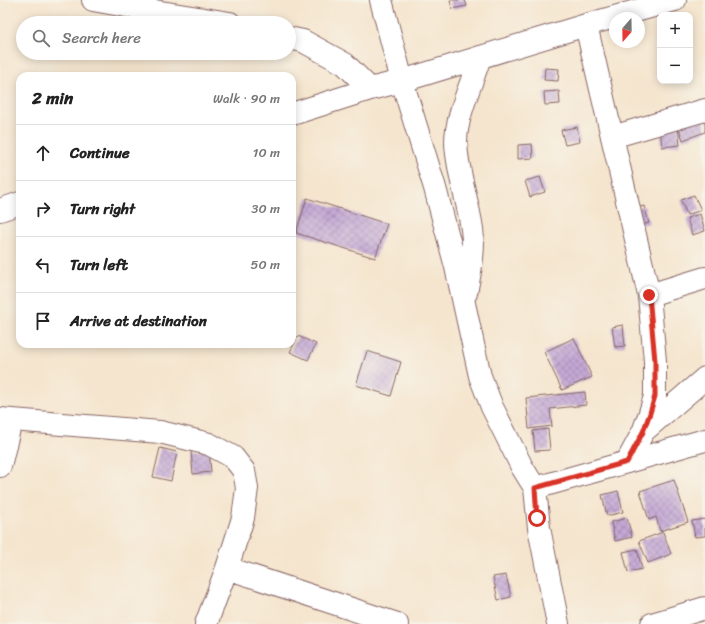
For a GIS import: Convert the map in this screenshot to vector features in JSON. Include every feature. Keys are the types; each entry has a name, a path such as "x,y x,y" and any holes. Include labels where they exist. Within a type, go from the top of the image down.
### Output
{"street":[{"path":"93,0 186,16"},
{"path":"381,0 402,81 435,188 456,267 480,376 492,407 522,467 535,488 539,528 558,624"},
{"path":"296,113 370,89 402,81 586,25 675,0"},
{"path":"586,25 649,295 655,361 655,396 643,432 627,462"},
{"path":"296,40 303,41 344,64 370,89"},
{"path":"464,302 472,264 473,246 472,229 458,162 456,141 458,121 480,57"},
{"path":"612,137 705,110"},
{"path":"0,210 16,204"},
{"path":"649,295 705,278"},
{"path":"643,432 705,378"},
{"path":"0,466 6,420 160,432 209,444 233,457 244,471 247,488 243,518 227,568 206,624"},
{"path":"535,488 705,440"},
{"path":"227,568 397,624"},
{"path":"652,624 705,608"}],"building":[{"path":"450,0 465,0 467,6 452,9"},
{"path":"545,68 559,69 558,81 544,80"},
{"path":"559,91 560,104 545,105 544,92"},
{"path":"701,114 705,124 705,132 683,140 677,123"},
{"path":"678,126 680,145 662,147 660,128"},
{"path":"577,127 580,142 565,145 561,130"},
{"path":"532,144 533,158 518,159 518,145"},
{"path":"540,177 545,192 530,197 525,181"},
{"path":"694,195 701,210 687,215 681,200"},
{"path":"307,198 387,224 375,258 296,233"},
{"path":"644,206 649,223 634,227 630,210"},
{"path":"700,214 705,231 692,235 687,218"},
{"path":"623,325 625,346 615,347 612,327"},
{"path":"298,336 316,344 308,360 290,352 292,348 296,348 296,340"},
{"path":"574,338 592,377 562,390 544,352"},
{"path":"367,351 401,362 391,396 356,385"},
{"path":"585,392 586,405 550,409 552,426 529,429 526,398"},
{"path":"548,429 550,450 535,451 533,431"},
{"path":"160,448 177,452 171,481 153,477"},
{"path":"209,450 211,472 193,474 191,451"},
{"path":"674,480 688,522 660,531 656,517 649,520 640,491"},
{"path":"618,491 623,512 607,516 602,495"},
{"path":"627,518 632,537 615,541 611,522"},
{"path":"705,519 705,536 695,537 692,521"},
{"path":"663,532 671,554 648,563 639,541"},
{"path":"637,549 642,569 628,572 623,552"},
{"path":"506,575 511,597 498,600 493,577"}],"route":[{"path":"537,518 535,488 627,462 643,432 655,396 655,361 649,295"}]}
